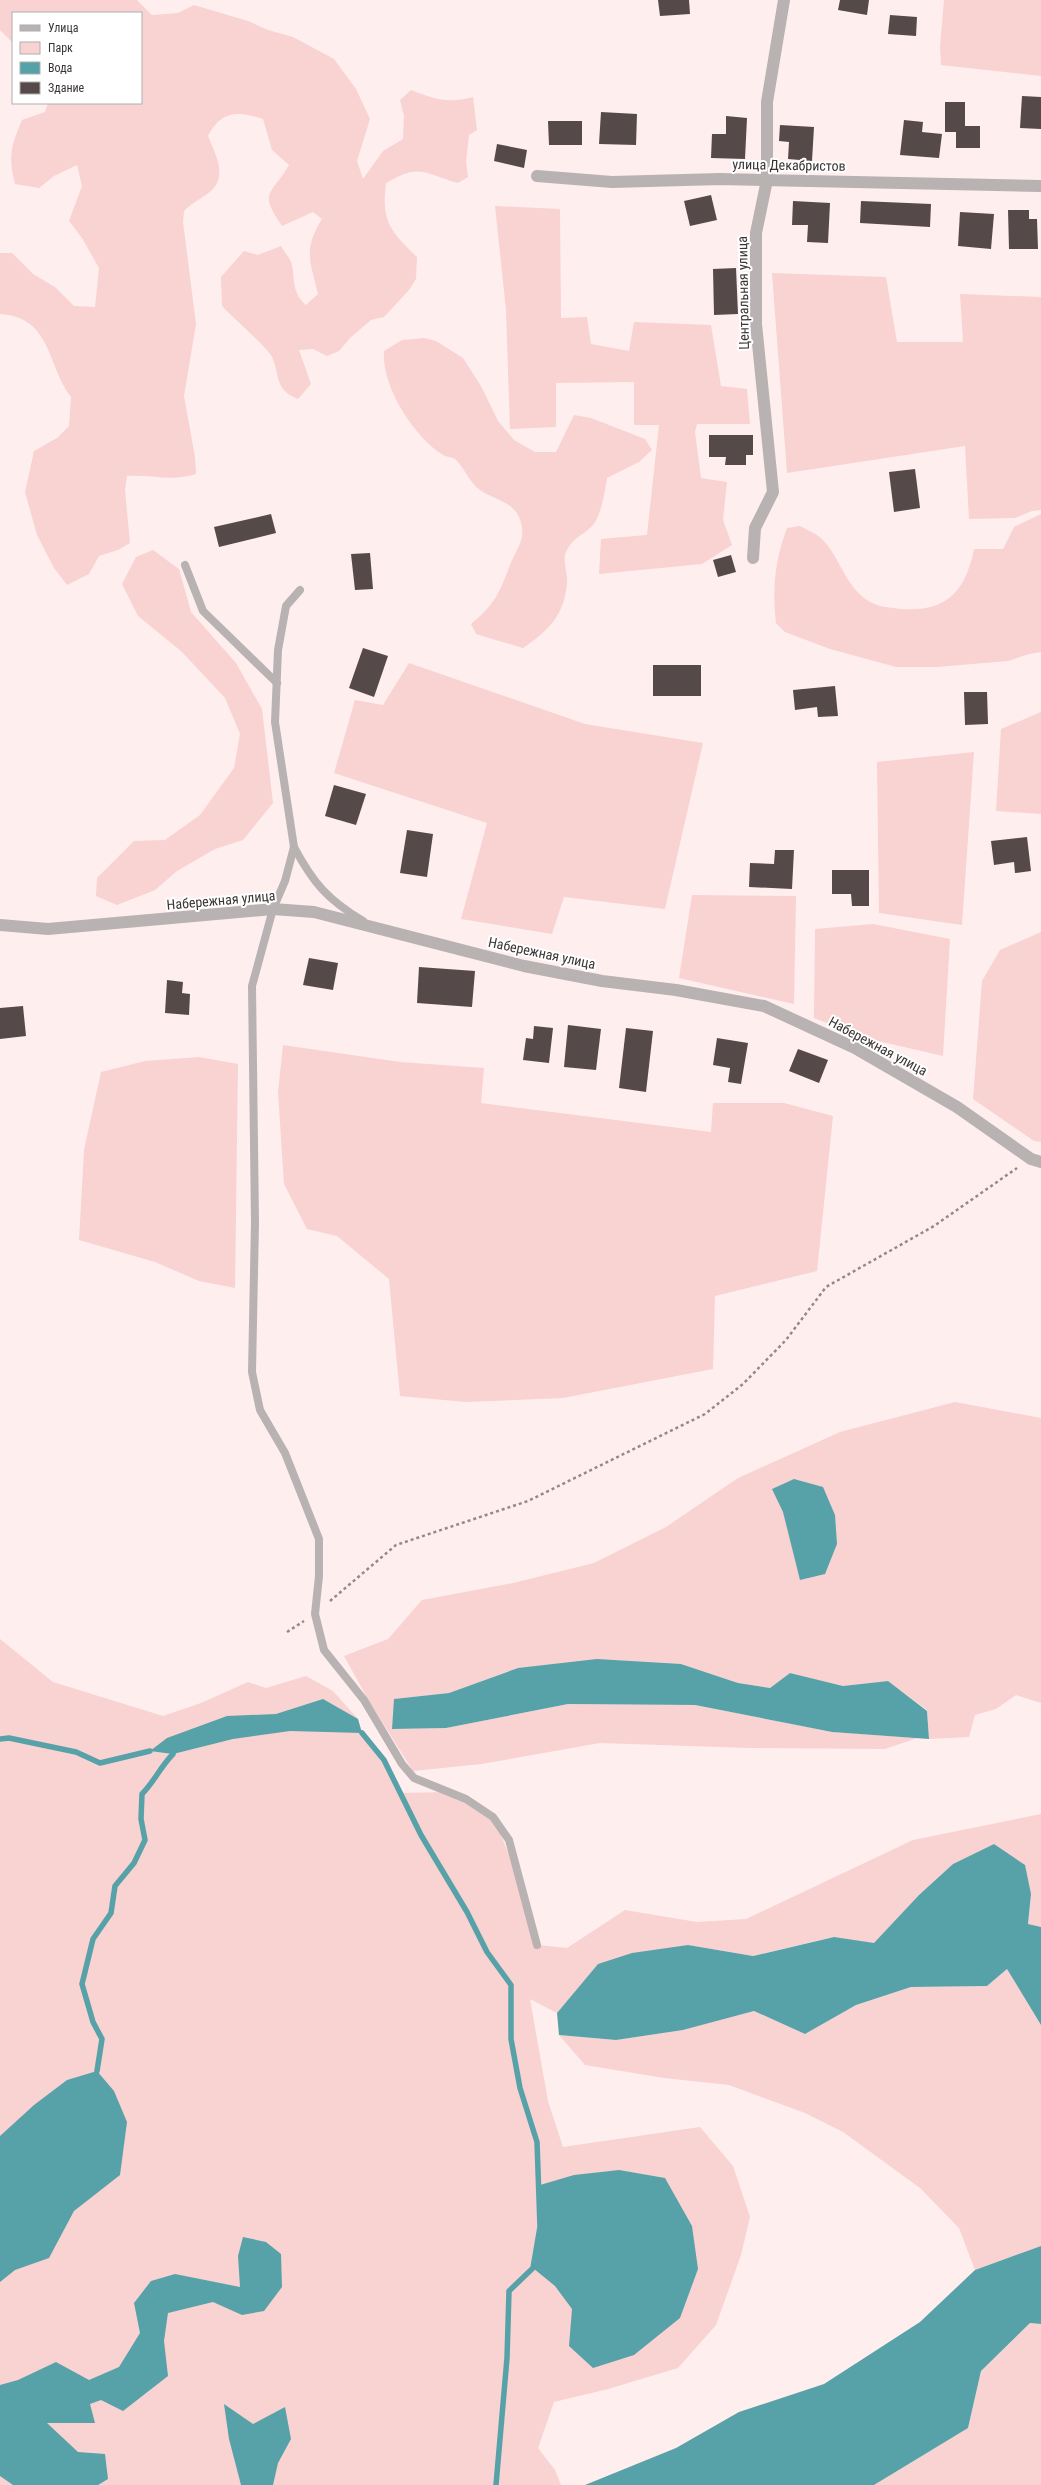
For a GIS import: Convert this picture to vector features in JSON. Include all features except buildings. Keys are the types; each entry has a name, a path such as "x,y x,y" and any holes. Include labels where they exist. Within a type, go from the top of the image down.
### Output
{"street":[{"name":"Центральная улица","path":"753,558 755,528 773,492 756,324 756,233 767,180 766,102 784,0"},
{"name":"улица Декабристов","path":"537,176 612,182 720,179 1041,186"},
{"name":"Набережная улица","path":"0,925 48,929 273,909 314,912 524,966 602,981 676,990 764,1006 855,1048 957,1107 1036,1160"}],"lane":[{"path":"185,565 203,611 277,683"},
{"path":"300,590 286,606 278,650 275,722 294,848 318,887 344,910 369,925"},
{"path":"294,848 285,881 273,909 252,986 255,1222 252,1372 260,1410 285,1453 319,1539 319,1576 315,1614 324,1650 364,1700 402,1764 414,1778 472,1803 493,1817 509,1840 538,1945"}],"path":[{"path":"287,1632 315,1614 362,1572 396,1545 528,1502 705,1414 742,1384 786,1340 826,1287 934,1226 1036,1160"}],"green space":[{"path":"0,0 137,0 152,15 178,13 194,5 248,21 268,30 293,37 334,59 356,89 370,119 357,161 363,179 383,151 403,139 404,116 400,100 411,90 442,100 456,100 473,97 477,130 469,135 466,162 468,177 458,183 429,173 414,172 407,173 386,183 386,216 400,240 417,257 416,279 409,290 384,317 371,320 350,338 339,351 327,356 313,349 299,350 311,384 298,399 290,395 281,386 272,357 269,353 222,306 221,277 244,251 258,255 281,246 291,263 298,296 306,305 318,294 311,264 310,247 312,239 322,219 313,212 282,226 275,215 270,206 270,194 289,165 272,150 263,119 238,114 231,115 219,121 213,127 208,136 219,167 218,182 206,195 184,211 183,222 196,324 184,396 195,457 196,474 170,478 127,476 125,490 130,543 118,550 99,556 89,574 67,585 54,568 37,535 25,492 34,451 57,438 69,426 71,397 63,385 46,345 39,333 30,324 17,317 0,314 0,253 12,253 33,274 55,287 74,306 95,307 99,268 82,238 69,221 82,186 77,165 54,176 39,188 15,184 11,159 15,137 22,120 45,112 48,104 142,104 142,12 12,12 12,42 0,30"},
{"path":"944,0 1041,0 1041,76 941,65 940,47"},
{"path":"495,206 560,209 561,318 587,317 591,344 629,351 634,322 711,325 721,386 747,389 750,424 697,424 695,432 701,478 727,482 723,520 732,545 702,564 599,574 601,539 647,535 659,425 634,425 634,382 556,383 556,427 510,429 506,310"},
{"path":"772,273 886,277 897,342 963,342 960,294 1041,297 1041,510 1032,511 1015,518 969,519 965,446 787,473"},
{"path":"424,338 436,341 463,358 481,386 498,421 514,440 535,452 556,452 574,415 591,418 645,439 652,450 639,462 607,478 602,504 594,523 575,540 566,552 565,559 567,583 563,605 554,621 548,628 523,648 476,634 471,624 491,604 503,584 522,537 519,517 512,507 476,487 455,459 443,455 421,436 402,409 394,395 388,379 384,365 384,351 402,340"},
{"path":"1041,514 1041,652 1029,654 1008,661 937,667 896,667 830,649 785,632 776,623 774,598 777,563 787,528 800,526 821,538 832,552 851,584 868,601 886,607 917,609 942,603 951,597 959,588 965,577 974,549 1003,549 1014,527"},
{"path":"153,550 179,569 191,612 236,663 262,709 273,803 243,840 215,849 177,871 155,890 117,905 96,896 97,878 134,841 165,840 200,815 234,768 240,734 225,698 181,651 138,616 122,584 136,557"},
{"path":"409,663 585,724 703,743 665,909 564,897 552,934 461,919 487,823 334,773 355,700 383,705"},
{"path":"1041,712 1041,814 996,811 1001,729"},
{"path":"974,752 962,925 879,913 877,762"},
{"path":"692,895 796,896 794,1004 679,978"},
{"path":"873,924 950,939 943,1056 865,1038 814,1018 815,929"},
{"path":"1041,932 1041,1142 1034,1141 973,1099 982,981 1000,950"},
{"path":"283,1045 400,1062 484,1068 481,1103 711,1132 713,1103 784,1103 833,1116 817,1271 715,1296 713,1369 563,1398 466,1402 400,1396 389,1279 337,1236 307,1229 284,1184 278,1092"},
{"path":"199,1057 238,1064 235,1288 199,1281 155,1262 79,1240 84,1150 101,1072 145,1061"},
{"path":"955,1402 1041,1418 1041,1703 1016,1695 996,1709 975,1715 969,1737 929,1739 927,1710 887,1681 843,1686 790,1673 770,1688 738,1683 681,1664 518,1668 449,1693 395,1699 392,1729 446,1728 568,1704 695,1705 832,1732 917,1738 885,1749 750,1748 600,1743 482,1764 413,1771 369,1701 344,1656 388,1639 422,1600 513,1583 594,1563 666,1527 738,1478 840,1432"},
{"path":"0,1639 53,1682 163,1716 201,1703 248,1682 266,1688 306,1676 333,1691 358,1719 362,1733 384,1760 400,1793 448,1792 496,1822 517,1876 538,1945 567,1948 625,1910 697,1922 746,1919 913,1840 1041,1814 1041,1927 1028,1925 1031,1894 994,1844 953,1864 919,1895 874,1944 833,1937 753,1956 688,1945 598,1964 557,2013 530,1999 548,2101 563,2147 700,2127 733,2166 750,2217 741,2255 716,2325 678,2368 608,2389 554,2402 538,2448 555,2470 561,2485 0,2485"},
{"path":"1007,1969 1041,2025 1041,2246 975,2270 959,2228 920,2188 843,2132 805,2113 729,2085 664,2078 585,2065 559,2035 616,2040 683,2030 754,2011 805,2034 856,2005 911,1987 987,1986"},
{"path":"1030,2323 1041,2324 1041,2485 874,2485 968,2428 981,2371"}],"water":[{"path":"794,1479 823,1487 835,1515 837,1544 825,1574 800,1580 783,1512 772,1489"},
{"path":"597,1659 681,1664 738,1683 770,1688 790,1673 843,1686 888,1681 927,1711 929,1739 832,1732 695,1705 568,1704 446,1728 392,1729 394,1699 449,1693 518,1668"},
{"path":"323,1699 358,1719 362,1733 290,1731 233,1739 173,1754 150,1751 167,1738 227,1716 276,1714"},
{"path":"994,1844 1025,1865 1031,1894 1028,1924 1041,1927 1041,2025 1007,1969 987,1986 911,1987 856,2005 805,2034 754,2011 683,2030 616,2040 559,2035 557,2013 598,1964 632,1953 688,1945 753,1956 834,1937 874,1943 919,1895 953,1864"},
{"path":"97,2071 114,2091 127,2122 120,2175 74,2211 49,2258 15,2270 0,2282 0,2136 34,2105 67,2080"},
{"path":"619,2170 665,2178 692,2226 698,2269 680,2318 634,2355 593,2368 569,2346 572,2309 555,2286 533,2268 540,2227 540,2185 574,2175"},
{"path":"243,2237 266,2242 281,2254 282,2287 264,2311 242,2315 213,2302 168,2313 164,2341 168,2376 123,2411 101,2400 90,2404 95,2423 47,2423 78,2452 105,2454 108,2479 98,2485 13,2485 0,2476 0,2385 18,2380 56,2362 89,2380 119,2367 140,2333 134,2303 151,2281 175,2274 240,2287 238,2256"},
{"path":"1041,2246 1041,2324 1030,2323 981,2371 968,2428 874,2485 585,2485 676,2448 739,2412 824,2384 920,2322 975,2270"},
{"path":"224,2404 253,2424 285,2407 291,2439 278,2463 273,2485 241,2485 229,2439"}],"waterway":[{"path":"362,1733 384,1760 421,1835 467,1912 487,1952 511,1985 511,2039 520,2088 537,2142 540,2227 533,2268 509,2291 507,2358 496,2485"},
{"path":"0,1739 9,1738 76,1752 100,1763 150,1751"},
{"path":"97,2071 102,2039 93,2022 82,1984 93,1939 111,1913 115,1886 134,1863 145,1840 141,1819 142,1794 173,1754"}]}
